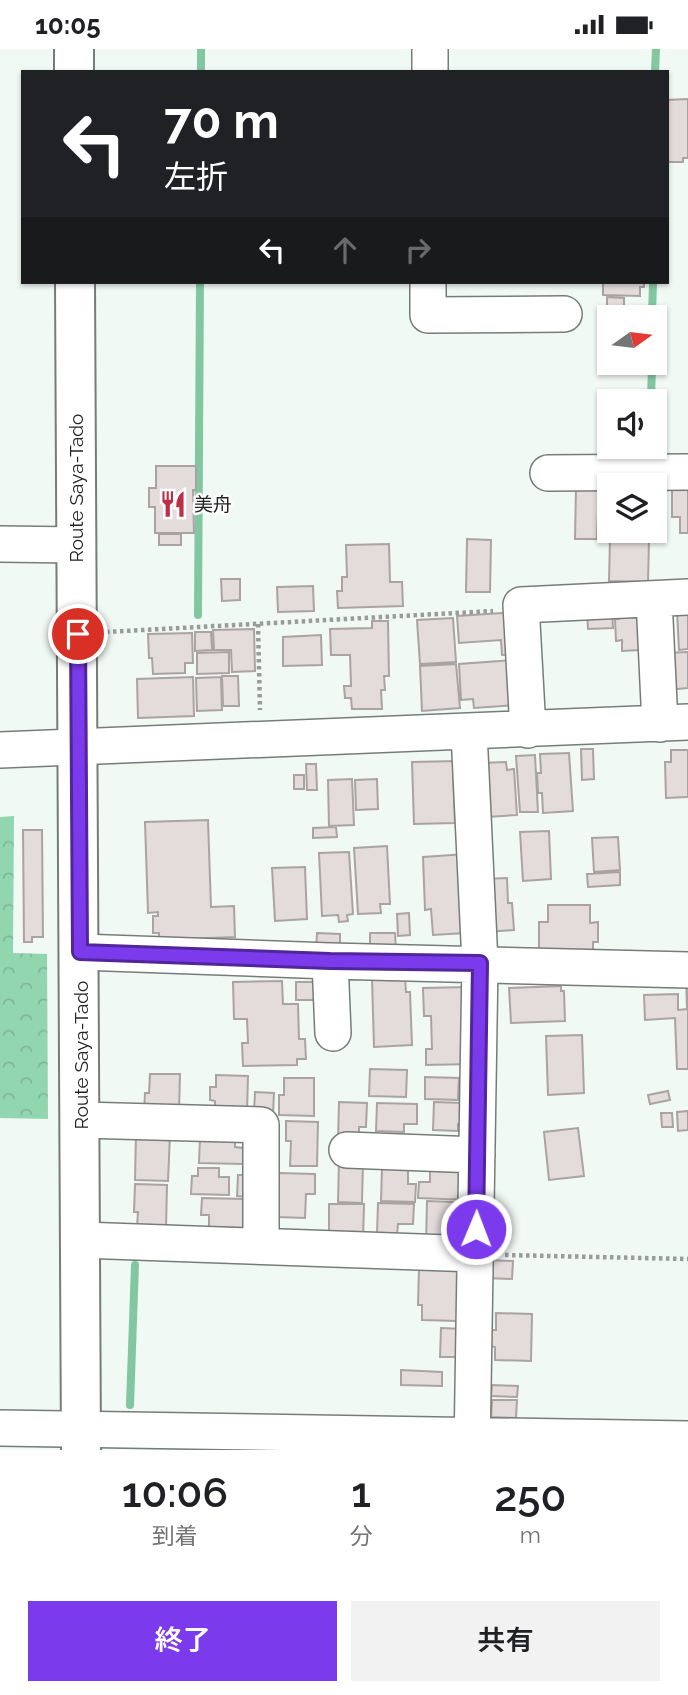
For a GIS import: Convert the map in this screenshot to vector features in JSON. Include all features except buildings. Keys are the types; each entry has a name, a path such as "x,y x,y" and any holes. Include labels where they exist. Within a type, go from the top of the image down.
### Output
{"main road":[{"path":"74,49 74,70"},
{"name":"Route Saya-Tado","path":"75,284 81,1440"}],"street":[{"path":"430,49 430,70"},
{"path":"428,298 564,314"},
{"path":"548,473 688,472"},
{"path":"0,544 77,545"},
{"path":"0,750 528,730 674,723 671,598 521,605 528,730"},
{"path":"469,732 480,963 472,1442"},
{"path":"80,952 688,970"},
{"path":"330,961 333,1033"},
{"path":"81,1120 261,1125 261,1245"},
{"path":"347,1150 477,1155"},
{"path":"81,1240 476,1254"},
{"path":"0,1428 81,1440 472,1442 688,1439"}],"path":[{"path":"78,634 521,609"},
{"path":"258,624 261,740"},
{"path":"476,1254 688,1259"}],"green space":[{"path":"14,816 13,953 47,954 48,1119 0,1118 0,817"}],"waterway":[{"path":"201,49 201,70"},
{"path":"655,70 656,49"},
{"path":"198,615 200,284"},
{"path":"652,305 653,284"},
{"path":"651,389 652,375"},
{"path":"651,459 651,464"},
{"path":"130,1405 135,1265"}],"place":[{"name":"美舟","path":"173,504"}],"route":[{"path":"78,634 80,952 330,961 480,963 476,1229"}]}
